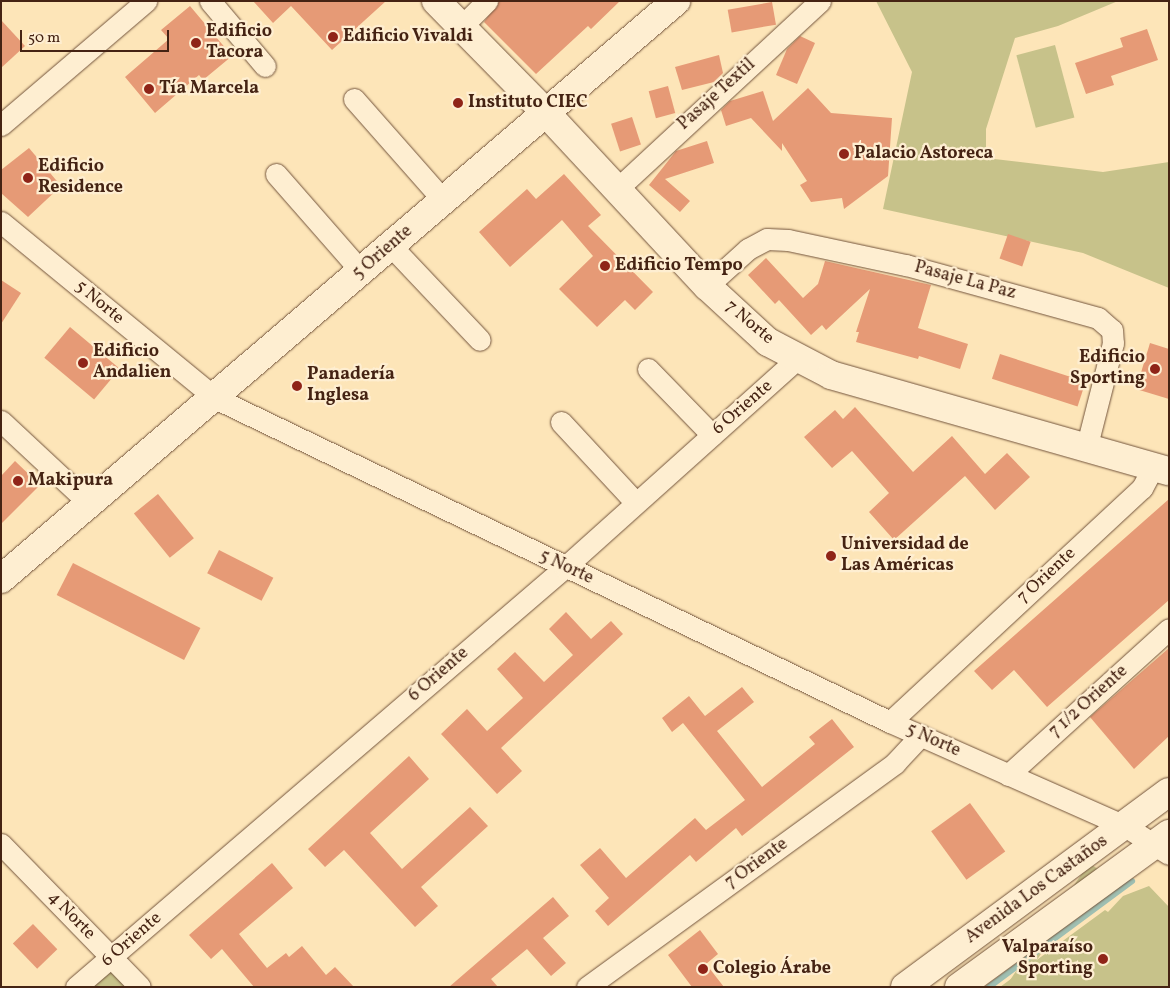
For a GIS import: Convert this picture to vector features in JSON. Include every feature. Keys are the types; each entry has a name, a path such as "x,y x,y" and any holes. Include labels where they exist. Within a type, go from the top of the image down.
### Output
{"main road":[{"name":"7 Norte","path":"436,1 547,114 616,190 744,323 797,359 831,375 1161,469"},
{"name":"5 Oriente","path":"1,580 215,398 443,200 547,114 676,1"},
{"name":"Avenida Los Castaños","path":"905,987 1169,792"},
{"name":"Avenida Los Castaños","path":"959,987 1165,844"}],"street":[{"path":"210,1 265,66"},
{"path":"461,27 487,1"},
{"name":"Pasaje Textil","path":"616,190 820,1"},
{"path":"1,125 143,2"},
{"path":"354,99 443,200"},
{"path":"276,174 362,271"},
{"name":"5 Norte","path":"1,222 215,398 564,568 890,722 1165,844"},
{"name":"Pasaje La Paz","path":"707,286 748,249 766,239 788,240 906,264 1098,318 1112,330 1113,344 1086,449"},
{"path":"391,246 480,340"},
{"name":"6 Oriente","path":"76,987 564,568 712,435 763,393 797,359"},
{"path":"648,369 712,435"},
{"path":"1,421 90,504"},
{"path":"561,422 636,504"},
{"name":"7 Oriente","path":"890,722 1161,469"},
{"name":"7 1/2 Oriente","path":"1008,775 1169,629"},
{"name":"7 Oriente","path":"587,987 895,763 921,735"},
{"name":"4 Norte","path":"1,844 140,987"}],"shaded area":[{"path":"876,1 1118,1 1058,26 1015,38 986,129 986,158 1103,172 1169,162 1169,288 1083,253 883,209 912,72"},
{"path":"1055,45 1074,117 1036,128 1016,55"},
{"path":"1089,863 1098,869 1019,987 1005,987"},
{"name":"Valparaíso Sporting","path":"1149,886 1169,907 1169,987 1000,987 1105,910 1108,912 1123,896"},
{"path":"108,968 127,987 86,987"}],"building":[{"name":"Edificio Vivaldi","path":"253,1 386,1 332,50 291,6 273,23"},
{"path":"499,1 620,1 591,29 588,26 536,74 484,22"},
{"path":"772,2 776,25 732,32 728,10"},
{"path":"190,6 232,56 203,80 199,75 155,113 125,77 169,39 161,30"},
{"path":"1,20 25,46 1,68"},
{"path":"1147,29 1158,60 1111,76 1114,85 1086,94 1075,63 1123,47 1120,38"},
{"path":"800,36 815,43 797,84 776,75 787,49"},
{"path":"719,55 723,73 714,82 682,90 675,67"},
{"path":"668,86 675,113 656,118 649,91"},
{"name":"Palacio Astoreca","path":"808,88 831,113 892,118 888,176 844,209 842,198 811,202 800,185 807,181 782,143 782,151 751,118 726,126 721,110 730,101 763,91 773,121"},
{"path":"632,117 641,145 620,151 611,124"},
{"path":"707,141 714,163 665,179 690,201 680,212 649,185 676,151"},
{"name":"Edificio Residence","path":"29,148 61,186 28,217 1,193 1,170"},
{"path":"564,174 601,215 588,226 653,292 635,310 625,300 597,327 559,289 593,256 562,220 510,267 479,232 527,189 536,199"},
{"path":"1008,234 1031,242 1022,266 1000,259"},
{"path":"766,258 803,298 818,284 825,261 931,285 918,328 968,344 960,369 919,356 918,359 856,342 859,332 856,332 870,289 826,330 822,325 811,335 779,300 775,304 748,275"},
{"path":"1,280 21,293 1,324"},
{"name":"Edificio Andalien","path":"70,327 120,369 94,399 44,358"},
{"name":"Edificio Sporting","path":"1150,343 1169,349 1169,399 1136,389"},
{"path":"1000,354 1086,382 1078,407 992,379"},
{"path":"855,407 913,472 952,436 985,474 1007,453 1030,477 995,510 965,476 894,540 869,512 889,493 852,451 832,468 804,437 835,410 843,419"},
{"name":"Makipura","path":"15,461 40,485 1,524 1,476"},
{"path":"158,494 194,538 170,558 134,514"},
{"path":"1169,499 1169,600 1047,707 1014,670 992,690 974,671"},
{"path":"219,550 273,578 262,601 207,573"},
{"path":"73,563 200,628 184,660 57,595"},
{"path":"566,612 591,639 611,621 623,634 501,748 522,771 497,794 441,734 467,709 487,731 523,698 497,669 515,652 544,682 573,655 549,629"},
{"path":"1169,648 1169,736 1134,769 1090,717"},
{"path":"742,687 754,702 717,731 762,787 815,744 809,737 832,719 854,747 742,836 736,828 696,862 690,855 608,926 595,911 609,898 580,865 600,848 626,878 695,818 706,830 745,800 683,723 672,732 662,718 689,696 705,716"},
{"path":"409,756 429,779 370,833 402,869 470,807 488,826 421,887 438,906 415,927 344,850 325,867 308,849"},
{"path":"970,803 1005,852 966,880 931,831"},
{"path":"272,863 293,888 239,934 267,968 286,953 289,957 302,946 326,975 335,967 354,987 254,987 222,949 211,959 189,935"},
{"path":"553,897 569,916 543,938 566,963 551,976 527,949 491,979 498,987 449,987"},
{"path":"33,924 57,949 37,969 13,943"},
{"path":"700,930 718,954 706,964 724,987 692,987 668,955"}],"waterway":[{"path":"989,987 1132,881"}],"place":[{"name":"Edificio Vivaldi","path":"333,37"},
{"name":"Edificio Tacora","path":"196,43"},
{"name":"Tía Marcela","path":"149,89"},
{"name":"Instituto CIEC","path":"458,103"},
{"name":"Palacio Astoreca","path":"844,154"},
{"name":"Edificio Residence","path":"28,178"},
{"name":"Edificio Tempo","path":"605,266"},
{"name":"Edificio Andalien","path":"83,363"},
{"name":"Edificio Sporting","path":"1155,369"},
{"name":"Panadería Inglesa","path":"297,386"},
{"name":"Makipura","path":"18,481"},
{"name":"Universidad de Las Américas","path":"831,556"},
{"name":"Valparaíso Sporting","path":"1103,959"},
{"name":"Colegio Árabe","path":"703,969"}]}
